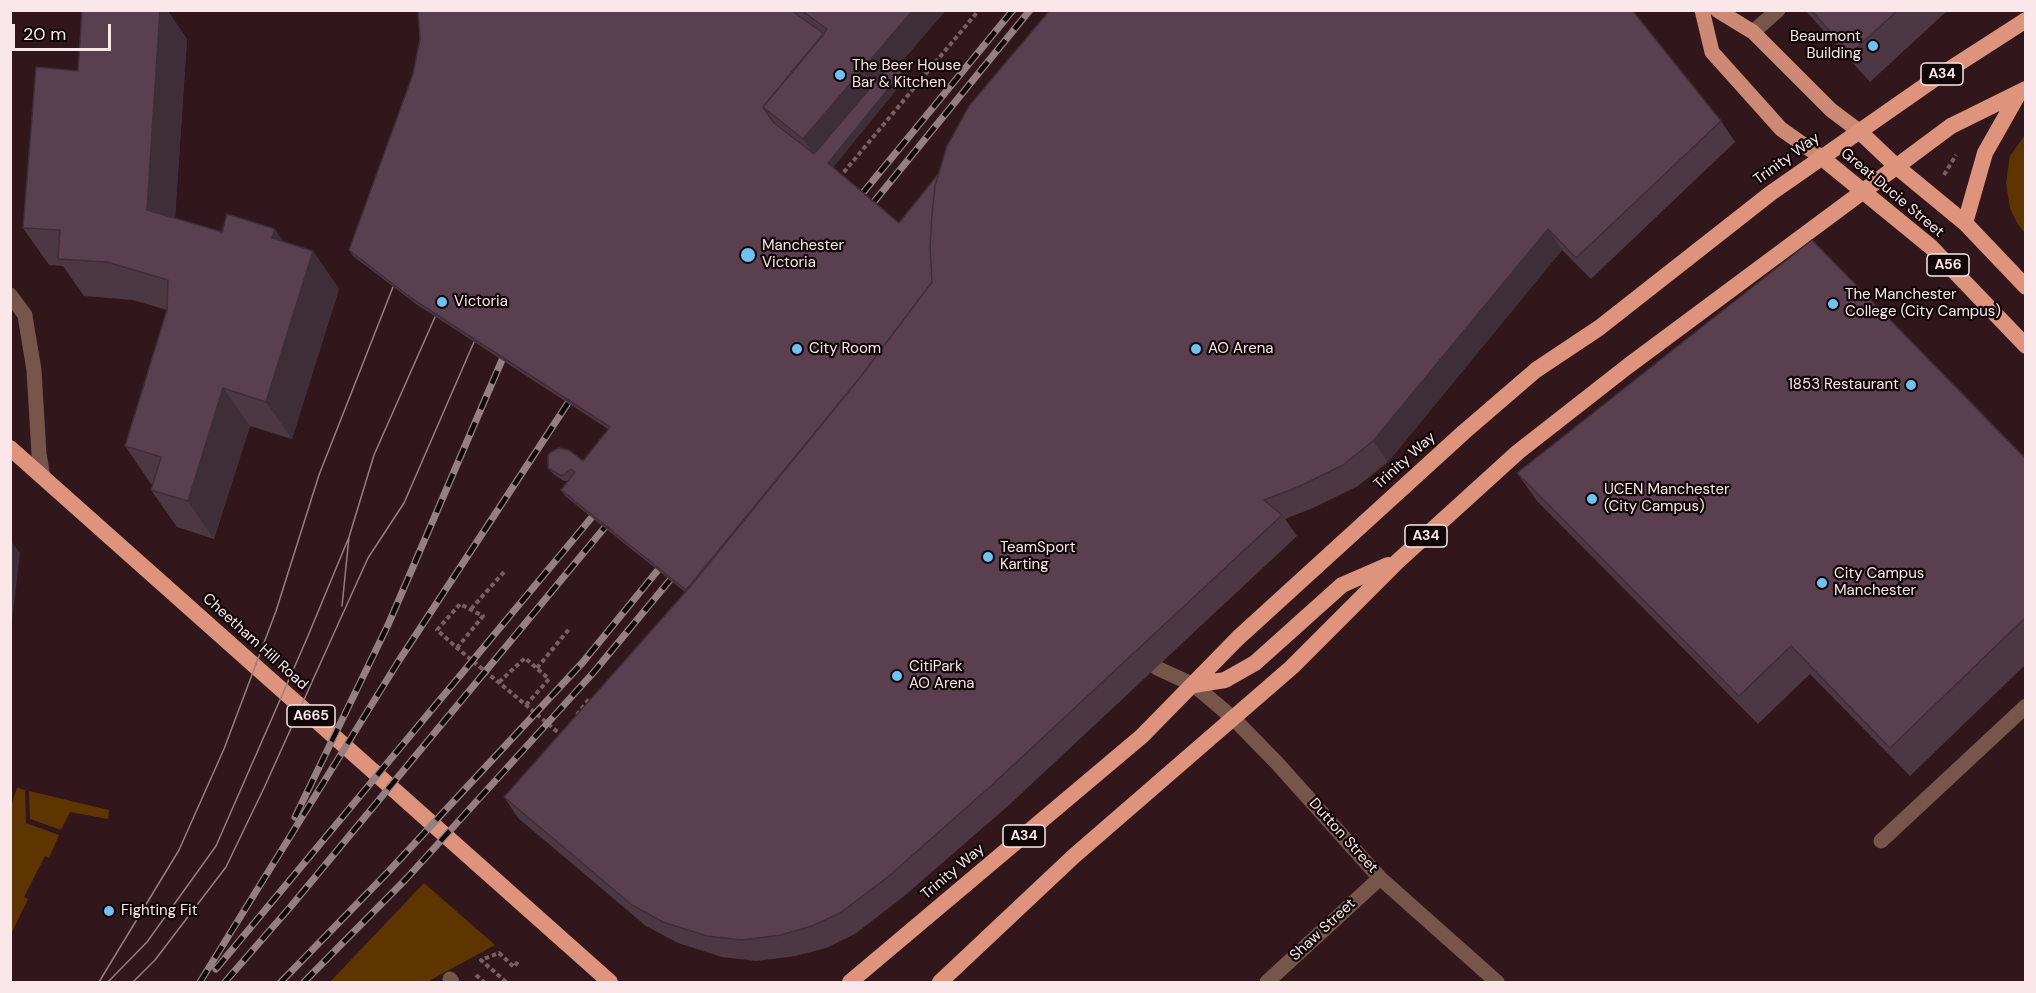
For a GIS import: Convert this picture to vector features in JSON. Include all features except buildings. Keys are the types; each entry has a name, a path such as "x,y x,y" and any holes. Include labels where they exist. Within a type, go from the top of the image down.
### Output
{"highway":[{"name":"Trinity Way","path":"850,982 1142,736 1238,638 1464,432 1536,370 1599,328 1734,220 1821,157 2025,20"},
{"name":"A34","path":"944,980 1034,892 1292,667 1398,561 1518,452 1628,366 1952,126 2022,91"},
{"name":"A34","path":"1965,223 1985,153 2022,91"},
{"name":"Great Ducie Street","path":"1859,131 1897,167 1965,223 2025,287"},
{"name":"Great Ducie Street","path":"1821,157 1931,248 2025,346"},
{"name":"Cheetham Hill Road","path":"10,448 610,982"},
{"path":"1194,685 1225,680 1255,663 1342,585 1398,561"}],"main road":[{"name":"Great Ducie Street","path":"1702,10 1712,52 1781,129 1821,157"},
{"name":"Great Ducie Street","path":"1717,10 1753,32 1831,110 1859,131"}],"street":[{"path":"1753,32 1778,10"},
{"path":"10,294 25,315 34,370 39,454 46,480"},
{"name":"Dutton Street","path":"1157,668 1194,685 1234,719 1277,763 1380,878 1497,982"},
{"path":"1881,841 2025,706"},
{"name":"Shaw Street","path":"1267,982 1380,878"}],"path":[{"path":"836,180 979,10"},
{"path":"1941,179 1959,149"},
{"path":"471,609 504,572"},
{"path":"457,648 483,616 460,604 437,630 457,648 561,735 568,726"},
{"path":"537,668 570,628"},
{"path":"499,682 525,658 537,668 549,679 526,705"},
{"path":"575,717 589,699"},
{"path":"506,982 481,960 499,953 514,967 519,960"}],"shaded area":[{"path":"2025,135 2025,233 2010,208 2006,183 2010,156"},
{"path":"17,788 25,790 26,823 59,835 49,858 45,856 24,897 28,899 11,934 10,809"},
{"path":"29,791 109,810 108,819 70,812 61,830 30,819"},
{"path":"424,883 495,945 427,982 330,982"}],"tram line":[{"path":"99,982 179,850 224,749 276,611 319,475 393,287"},
{"path":"342,606 349,537 374,455 435,317"},
{"path":"133,982 155,960 226,867 368,558 404,503 474,342"},
{"path":"108,982 147,942 216,846 349,537"}],"railway":[{"path":"862,194 1013,10"},
{"path":"873,203 1030,10"},
{"path":"295,817 388,625 502,360"},
{"path":"200,982 398,662 568,403"},
{"path":"216,969 592,517"},
{"path":"225,982 292,905 605,527"},
{"path":"281,982 389,871 583,662 658,570"},
{"path":"304,982 407,878 593,673 670,580"}],"place":[{"name":"Beaumont Building","path":"1873,46"},
{"name":"The Beer House Bar & Kitchen","path":"840,75"},
{"name":"Manchester Victoria","path":"748,255"},
{"name":"Victoria","path":"442,302"},
{"name":"The Manchester College (City Campus)","path":"1833,304"},
{"name":"City Room","path":"797,349"},
{"name":"AO Arena","path":"1196,349"},
{"name":"1853 Restaurant","path":"1911,385"},
{"name":"UCEN Manchester (City Campus)","path":"1592,499"},
{"name":"TeamSport Karting","path":"988,557"},
{"name":"City Campus Manchester","path":"1822,583"},
{"name":"CitiPark AO Arena","path":"897,676"},
{"name":"Fighting Fit","path":"109,911"}]}
